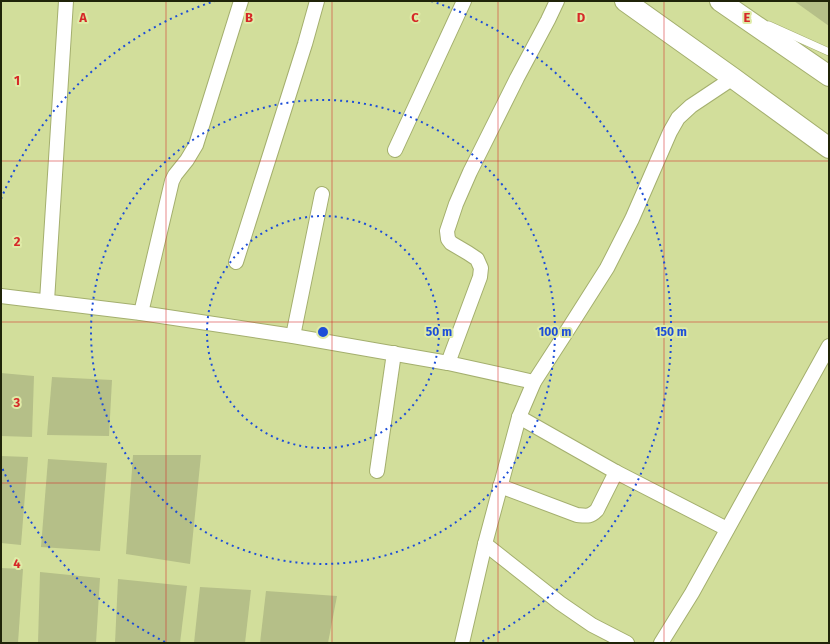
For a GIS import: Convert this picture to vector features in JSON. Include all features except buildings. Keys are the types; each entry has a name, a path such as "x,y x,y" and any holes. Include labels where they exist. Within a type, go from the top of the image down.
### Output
{"street":[{"path":"47,301 66,1"},
{"path":"141,313 172,181 175,175 188,160 196,145 241,1"},
{"path":"236,262 306,44 317,1"},
{"path":"395,150 464,1"},
{"path":"448,363 480,277 481,268 477,259 451,243 448,239 447,231 456,204 470,172 557,1"},
{"path":"625,1 829,148"},
{"path":"723,3 829,76"},
{"path":"462,643 485,544 518,417 534,382 607,268 632,219 670,132 678,118 691,106 733,78"},
{"path":"293,336 322,194"},
{"path":"1,296 141,313 293,336 448,363 534,382"},
{"path":"661,643 692,593 829,346"},
{"path":"376,472 394,353"},
{"path":"518,417 616,472 728,529"},
{"path":"500,486 578,515 587,516 592,515 597,510 616,472"},
{"path":"485,544 560,603 592,625 627,643"}],"lane":[{"path":"723,3 829,52"}],"green space":[{"path":"794,1 829,1 829,26"},
{"path":"1,373 34,376 32,437 1,436"},
{"path":"52,377 112,380 109,436 47,435"},
{"path":"133,455 201,455 190,564 126,554"},
{"path":"1,456 28,457 21,545 1,543"},
{"path":"48,459 107,463 100,551 41,547"},
{"path":"1,568 23,569 18,643 1,643"},
{"path":"40,572 100,578 96,643 38,643"},
{"path":"118,579 187,586 180,643 115,643"},
{"path":"200,587 251,590 245,643 194,643"},
{"path":"266,591 337,596 328,643 260,643"}]}
